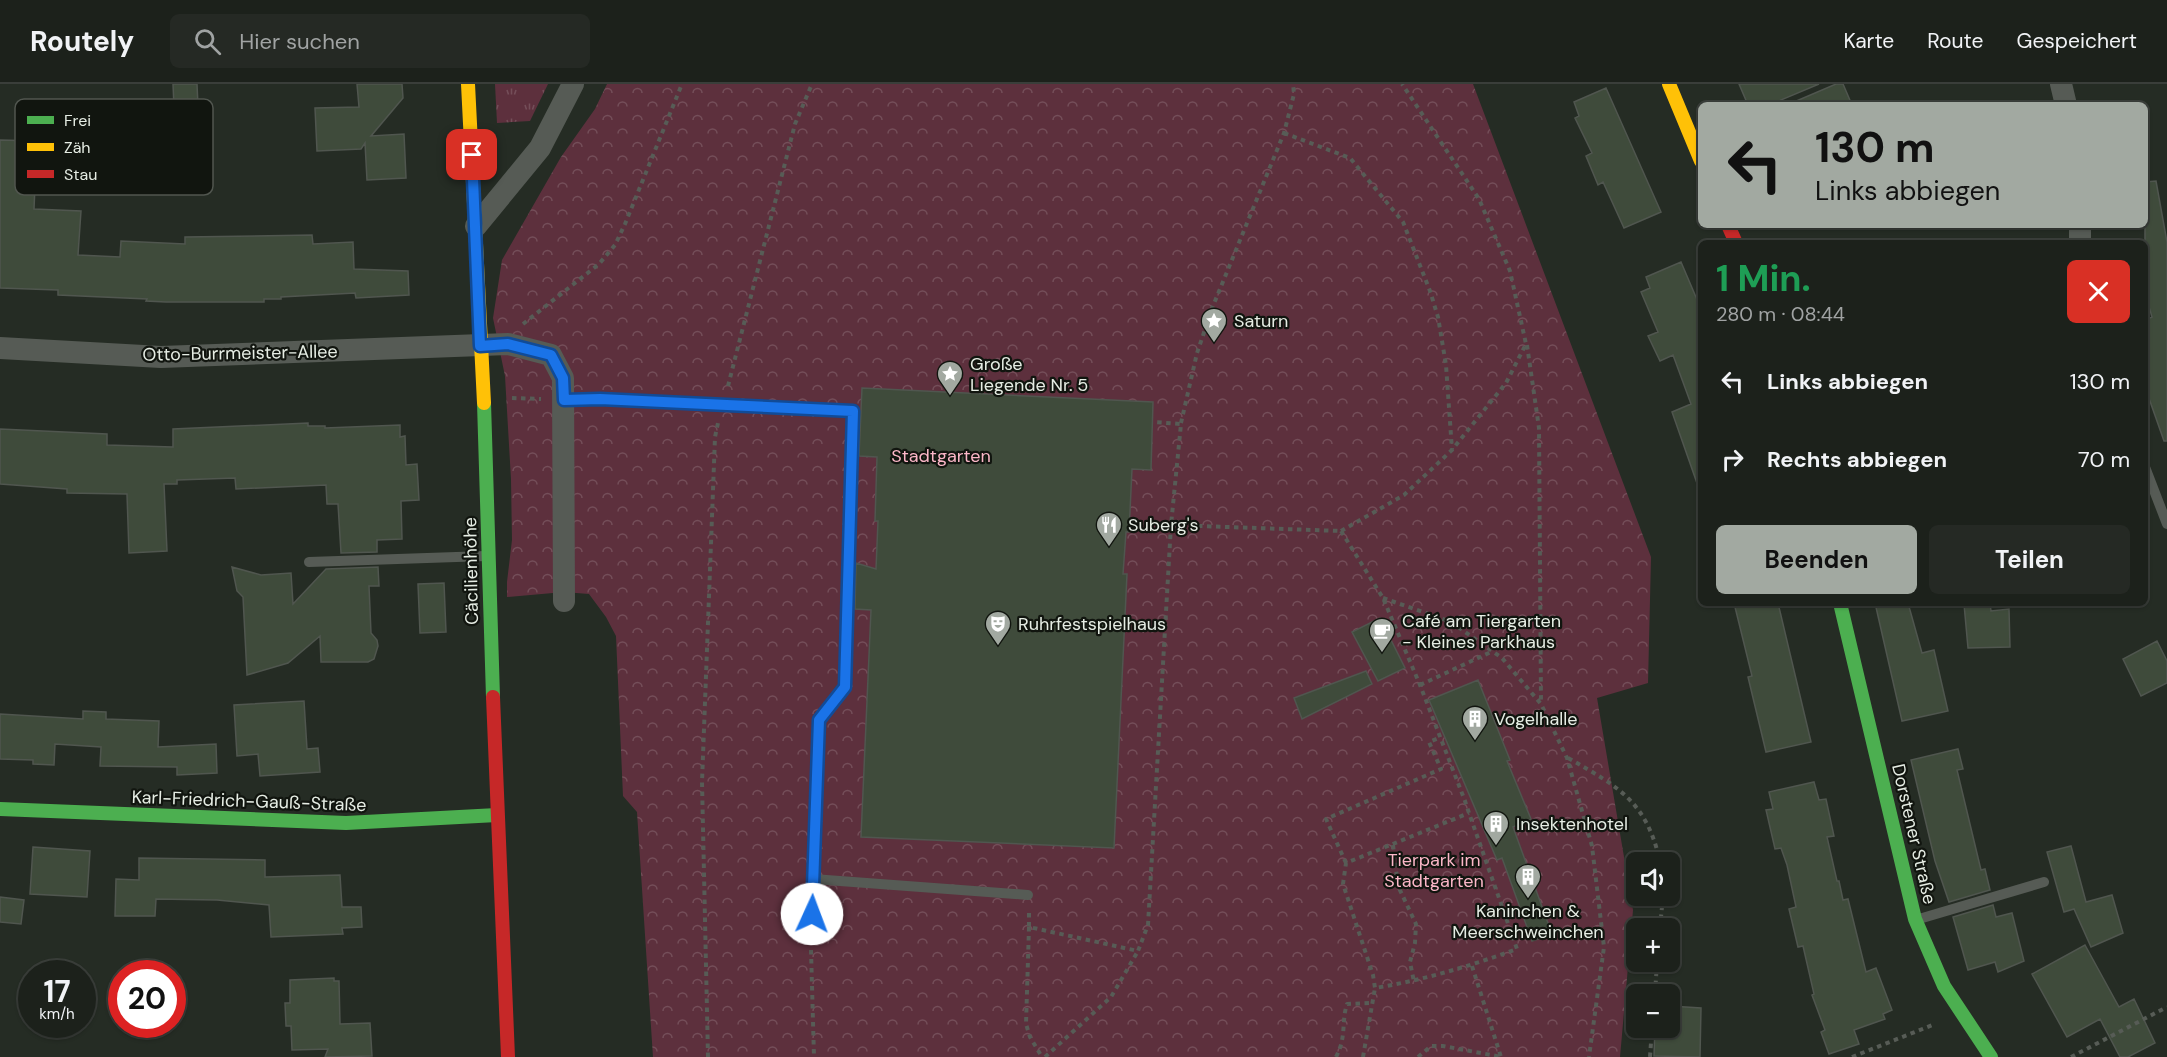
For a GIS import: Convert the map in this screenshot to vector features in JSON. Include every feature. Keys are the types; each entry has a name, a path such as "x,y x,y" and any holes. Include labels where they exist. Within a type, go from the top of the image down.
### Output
{"street":[{"name":"Cäcilienhöhe","path":"468,84 480,346 486,425 490,556 489,611 508,1057"},
{"path":"476,226 540,148 573,84"},
{"path":"1669,84 1698,153"},
{"path":"2061,84 2065,102"},
{"name":"Otto-Burrmeister-Allee","path":"0,348 161,357 508,344 551,355 563,378 564,601"},
{"name":"Dorstener Straße","path":"1841,606 1915,920 1944,986 1991,1057"},
{"name":"Karl-Friedrich-Gauß-Straße","path":"0,809 346,823 497,815"}],"lane":[{"path":"564,400 600,399 853,411 845,687 819,720 811,932"},
{"path":"2148,475 2167,524"},
{"path":"309,562 490,556"},
{"path":"813,879 1028,895"},
{"path":"1915,920 1929,918 2044,882"}],"path":[{"path":"508,344 525,321 599,264 615,244 682,84"},
{"path":"726,391 795,124 812,84"},
{"path":"1028,895 1026,1024 1030,1037 1044,1057 1112,997 1138,951 1148,926 1170,525 1181,423 1197,352 1213,306 1284,133 1294,94 1293,84"},
{"path":"1402,84 1479,199 1510,270 1527,345 1539,428 1541,704"},
{"path":"1284,133 1350,158 1402,222 1438,317 1446,365 1452,450"},
{"path":"1170,525 1341,531 1404,495 1452,450 1506,383 1527,345"},
{"path":"708,1057 702,782 714,437 720,414"},
{"path":"1153,422 1181,423"},
{"path":"1341,531 1383,598 1420,685 1469,813 1517,949 1472,966 1414,982 1375,988"},
{"path":"1383,598 1451,622 1502,658 1541,704 1567,758 1592,846 1604,947 1589,1057"},
{"path":"1420,685 1493,651"},
{"path":"1364,1057 1375,988 1373,975 1343,884 1346,863 1326,819 1441,769 1430,742 1439,738"},
{"path":"1567,758 1602,777 1636,804 1651,832 1657,852"},
{"path":"1346,863 1469,813"},
{"path":"1393,845 1398,886 1416,924 1415,943 1410,962 1414,982"},
{"path":"1029,927 1138,951"},
{"path":"811,932 814,1057"},
{"path":"1418,1057 1431,1046 1443,1046 1502,1057 1472,966"},
{"path":"1336,1057 1342,1045 1347,1004 1372,1003"},
{"path":"2071,1057 2167,1007"},
{"path":"1852,1057 1938,1022"},
{"path":"1650,1057 1651,1038"}],"green space":[{"path":"495,84 548,84 530,121 497,123"},
{"name":"Stadtgarten","path":"607,84 1473,84 1651,557 1648,683 1597,698 1626,869 1626,906 1632,906 1633,910 1632,918 1626,918 1628,972 1620,1057 653,1057 637,812 623,796 616,636 606,617 589,594 564,592 507,597 512,540 511,479 505,376 493,318 502,260 561,157 595,109"}],"building":[{"path":"173,84 197,84 198,99 174,99"},
{"path":"357,84 402,84 403,98 371,136 404,134 406,178 367,180 365,143 361,149 317,151 315,108 359,107"},
{"path":"1739,84 1819,84 1776,102 1747,102"},
{"path":"1836,84 1843,84 1851,102 1794,102"},
{"path":"1606,88 1661,212 1624,228 1603,182 1598,185 1586,156 1592,153 1575,118 1579,116 1574,102"},
{"path":"0,140 15,140 15,195 35,195 34,209 81,211 78,255 120,257 121,241 185,244 185,237 312,235 313,244 353,242 354,269 408,271 409,295 356,298 355,293 281,297 281,299 264,299 264,302 166,302 58,295 58,290 0,288"},
{"path":"2156,181 2167,242 2167,441 2164,441 2148,396 2148,319 2152,317 2148,303 2148,240 2145,240 2145,228 2148,228 2148,182"},
{"path":"1681,262 1698,302 1698,486 1672,412 1691,404 1673,355 1660,361 1648,336 1658,332 1641,292 1650,288 1646,277"},
{"name":"Ruhrfestspielhaus","path":"862,388 1153,402 1151,470 1132,469 1129,532 1126,532 1123,574 1127,574 1114,848 861,837 871,610 855,609 856,563 876,569 878,521 875,521 877,457 859,456"},
{"path":"308,423 308,426 325,426 325,428 400,425 400,437 405,436 406,465 417,464 419,500 401,501 402,539 377,540 377,552 341,553 338,504 327,504 326,485 236,489 235,478 177,480 177,484 164,484 167,551 129,553 127,494 67,493 67,489 0,484 0,429 107,434 107,445 173,447 173,429"},
{"path":"232,567 261,575 291,573 293,604 326,569 378,567 379,586 369,586 371,633 377,640 378,646 374,659 368,662 321,662 320,636 288,663 247,675 243,597 237,591"},
{"path":"444,583 446,632 420,633 418,584"},
{"path":"1735,606 1779,606 1811,742 1766,752 1748,677 1752,676"},
{"path":"1876,606 1909,606 1922,653 1934,650 1948,711 1902,721"},
{"path":"1964,606 1990,606 1991,611 2009,609 2010,647 1968,648"},
{"path":"1380,618 1405,668 1378,681 1352,632"},
{"path":"2157,641 2167,661 2167,683 2141,696 2123,659"},
{"path":"1366,671 1372,684 1302,719 1294,698"},
{"name":"Vogelhalle","path":"1478,680 1531,819 1513,827 1552,934 1532,941 1502,858 1497,860 1429,700"},
{"path":"304,701 307,749 318,748 320,772 260,776 258,754 237,756 234,705"},
{"path":"83,711 106,712 106,719 159,721 158,747 216,744 217,773 177,775 177,767 100,766 101,747 55,744 54,765 33,764 33,760 0,759 0,714 83,719"},
{"path":"1958,749 1963,769 1957,770 1981,870 1985,869 1990,890 1949,902 1935,861 1911,760"},
{"path":"1814,782 1819,800 1826,799 1834,836 1827,837 1837,881 1839,881 1843,900 1848,899 1866,972 1876,968 1892,1010 1883,1014 1885,1019 1854,1030 1859,1044 1829,1054 1821,1032 1825,1030 1812,995 1814,994 1803,946 1798,947 1789,909 1796,907 1787,865 1781,848 1775,849 1766,810 1773,809 1769,792"},
{"path":"2071,846 2086,902 2112,895 2123,933 2091,947 2074,909 2064,912 2047,852"},
{"path":"33,847 90,851 87,897 30,894"},
{"path":"139,858 265,860 265,877 340,875 342,907 361,907 362,927 342,928 343,934 271,937 269,905 217,900 156,899 155,916 115,916 116,879 139,880"},
{"path":"0,897 24,900 21,924 0,922"},
{"path":"1993,905 1996,917 2012,913 2024,961 1998,972 1995,962 1968,970 1953,917"},
{"path":"2085,945 2119,1007 2134,999 2155,1043 2128,1057 2120,1057 2100,1019 2067,1037 2032,974"},
{"path":"334,978 334,981 339,981 340,1024 370,1023 372,1056 325,1057 328,1049 292,1050 291,1026 286,1026 285,1003 290,1003 290,980"},
{"path":"1680,1007 1701,1008 1700,1057 1654,1056 1655,1038 1680,1038"}],"traffic: fast":[{"path":"484,403 493,697"},
{"path":"1841,606 1915,919 1944,986 1991,1057"},
{"path":"0,809 346,823 497,815"}],"traffic: slow":[{"path":"468,84 484,403"},
{"path":"1669,84 1698,154"}],"traffic: jam":[{"path":"1729,228 1735,240"},
{"path":"493,697 508,1057"}],"place":[{"name":"Saturn","path":"1214,344"},
{"name":"Große Liegende Nr. 5","path":"950,397"},
{"name":"Suberg's","path":"1109,548"},
{"name":"Ruhrfestspielhaus","path":"998,647"},
{"name":"Café am Tiergarten - Kleines Parkhaus","path":"1382,654"},
{"name":"Vogelhalle","path":"1475,742"},
{"name":"Insektenhotel","path":"1496,847"},
{"name":"Kaninchen & Meerschweinchen","path":"1528,900"}],"route":[{"path":"472,155 480,346 508,344 551,355 563,378 564,400 600,399 853,411 845,687 819,720 812,914"}],"park label":[{"name":"Tierpark im Stadtgarten","path":"1434,870"}]}
